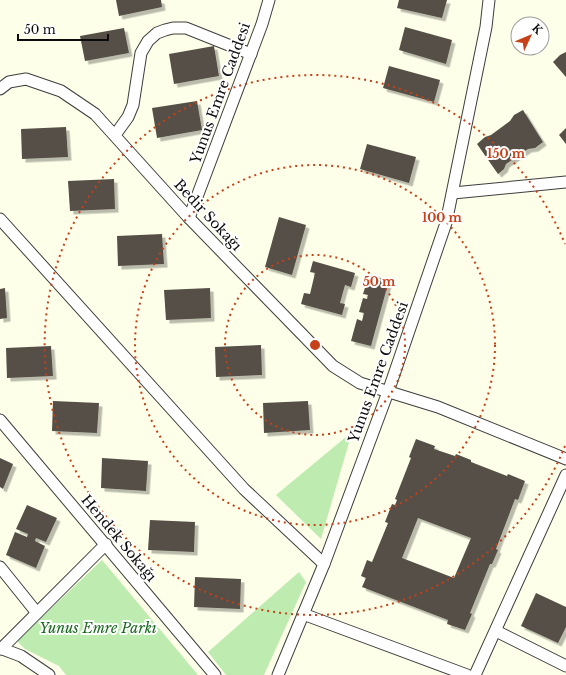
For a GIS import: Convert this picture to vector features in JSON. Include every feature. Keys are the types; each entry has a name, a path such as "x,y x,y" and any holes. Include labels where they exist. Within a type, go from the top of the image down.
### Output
{"street":[{"name":"Yunus Emre Caddesi","path":"189,218 251,54 269,0"},
{"name":"Yunus Emre Caddesi","path":"278,675 324,564 388,392 446,223 486,27 489,0"},
{"path":"115,135 128,117 133,105 141,53 148,41 157,33 173,28 186,28 251,54"},
{"name":"Bedir Sokağı","path":"0,89 9,82 26,79 61,91 95,114 189,218 333,366 360,383 438,406 566,459"},
{"path":"453,193 566,182"},
{"path":"0,219 244,489 324,564"},
{"name":"Hendek Sokağı","path":"0,420 215,675"},
{"path":"476,675 566,475"},
{"path":"49,675 21,656 1,649 106,544"},
{"path":"0,567 37,613"},
{"path":"303,614 467,675"},
{"path":"496,631 566,666"}],"green space":[{"path":"352,432 321,539 276,495"},
{"name":"Yunus Emre Parkı","path":"102,560 198,675 66,675 59,666 25,649 17,641"},
{"path":"299,572 306,582 264,675 226,675 208,652"}],"building":[{"path":"116,0 161,0 162,7 119,16"},
{"path":"399,0 447,0 442,18 397,8"},
{"path":"405,27 452,40 446,64 399,50"},
{"path":"124,28 129,53 85,61 80,36"},
{"path":"214,46 219,76 174,84 169,54"},
{"path":"566,52 566,77 553,62 560,55"},
{"path":"389,66 440,80 434,102 383,88"},
{"path":"197,101 202,130 157,138 152,108"},
{"path":"523,110 543,142 535,148 528,149 506,164 504,169 498,174 477,144 510,121 514,115"},
{"path":"66,127 68,157 22,159 21,129"},
{"path":"566,128 566,144 559,135"},
{"path":"367,144 416,157 409,183 360,169"},
{"path":"114,179 115,209 70,211 68,181"},
{"path":"279,217 306,225 292,275 265,267"},
{"path":"162,234 164,264 118,266 117,236"},
{"path":"313,261 355,273 351,287 345,285 340,303 345,304 342,315 301,304 304,293 310,294 315,273 310,272"},
{"path":"369,275 389,280 371,346 351,341 357,319 362,321 364,313 359,312 363,298 367,299 368,295 363,294"},
{"path":"5,288 7,318 0,319 0,289"},
{"path":"210,288 211,318 166,320 164,290"},
{"path":"261,345 262,375 216,377 215,347"},
{"path":"51,346 53,376 7,378 6,348"},
{"path":"53,401 99,403 97,433 52,431"},
{"path":"308,401 310,430 264,433 263,403"},
{"path":"416,439 435,446 434,449 455,456 456,454 471,460 471,462 507,476 508,474 525,481 518,500 515,499 496,549 498,550 492,564 490,564 470,613 472,614 465,630 447,624 448,620 362,587 366,578 361,576 367,560 372,562 388,523 385,522 392,504 395,505 397,500 395,499 411,458 409,457","holes":["418,518 471,538 454,578 402,558"]},
{"path":"0,458 13,464 3,489 0,487"},
{"path":"102,458 148,461 146,491 101,488"},
{"path":"27,505 57,518 46,542 36,538 35,541 45,546 36,568 6,555 15,532 27,537 28,534 16,529"},
{"path":"150,520 195,522 194,552 148,550"},
{"path":"195,577 241,579 240,609 194,607"},
{"path":"536,593 566,607 566,627 558,643 521,626"}]}
